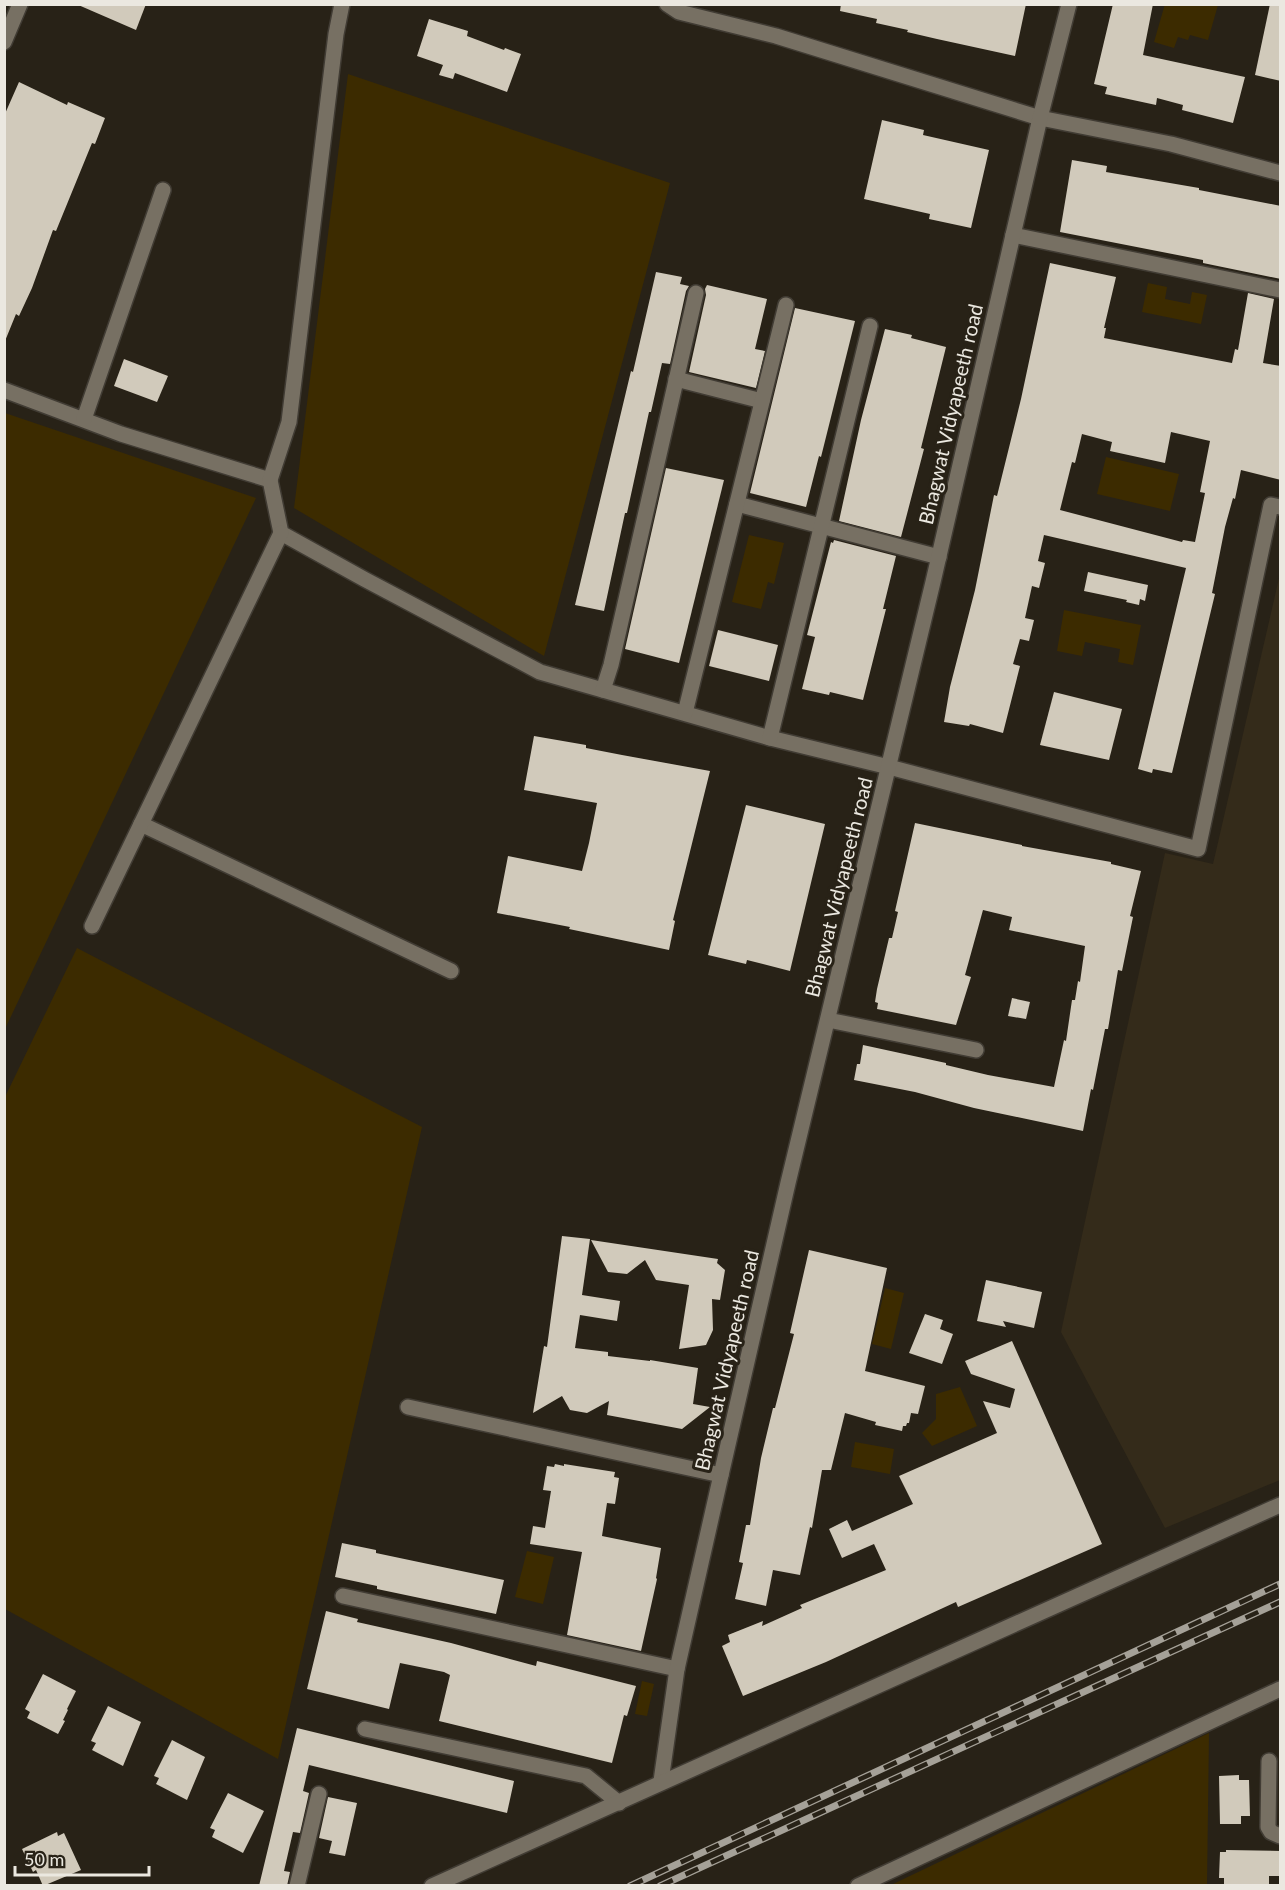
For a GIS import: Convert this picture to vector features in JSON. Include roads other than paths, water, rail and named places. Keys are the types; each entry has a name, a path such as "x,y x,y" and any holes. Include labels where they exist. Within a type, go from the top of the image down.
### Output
{"street":[{"path":"4,42 20,4"},
{"path":"92,926 281,533 270,480 289,422 336,34 342,4"},
{"path":"667,4 679,12 776,36 1040,118 1171,144 1281,173"},
{"name":"Bhagwat Vidyapeeth road","path":"661,1781 677,1669 788,1183 889,767 1040,118 1069,4"},
{"path":"84,419 163,190"},
{"path":"1013,235 1281,290"},
{"path":"603,690 696,293"},
{"path":"685,713 786,305"},
{"path":"770,738 870,326"},
{"path":"676,379 762,401"},
{"path":"4,390 121,434 270,480"},
{"path":"737,504 939,557"},
{"path":"281,533 540,672 770,738 889,767 1198,849 1271,505 1281,507"},
{"path":"141,824 451,971"},
{"path":"828,1020 976,1050"},
{"path":"408,1407 721,1475"},
{"path":"432,1886 619,1803 661,1781 1281,1505"},
{"path":"343,1596 677,1669"},
{"path":"858,1886 1281,1689"},
{"path":"365,1729 586,1776 619,1803"},
{"path":"1269,1761 1268,1827 1271,1832 1281,1836"},
{"path":"297,1886 319,1794"}],"railway":[{"path":"630,1886 1280,1584"},
{"path":"660,1886 1280,1602"}]}
